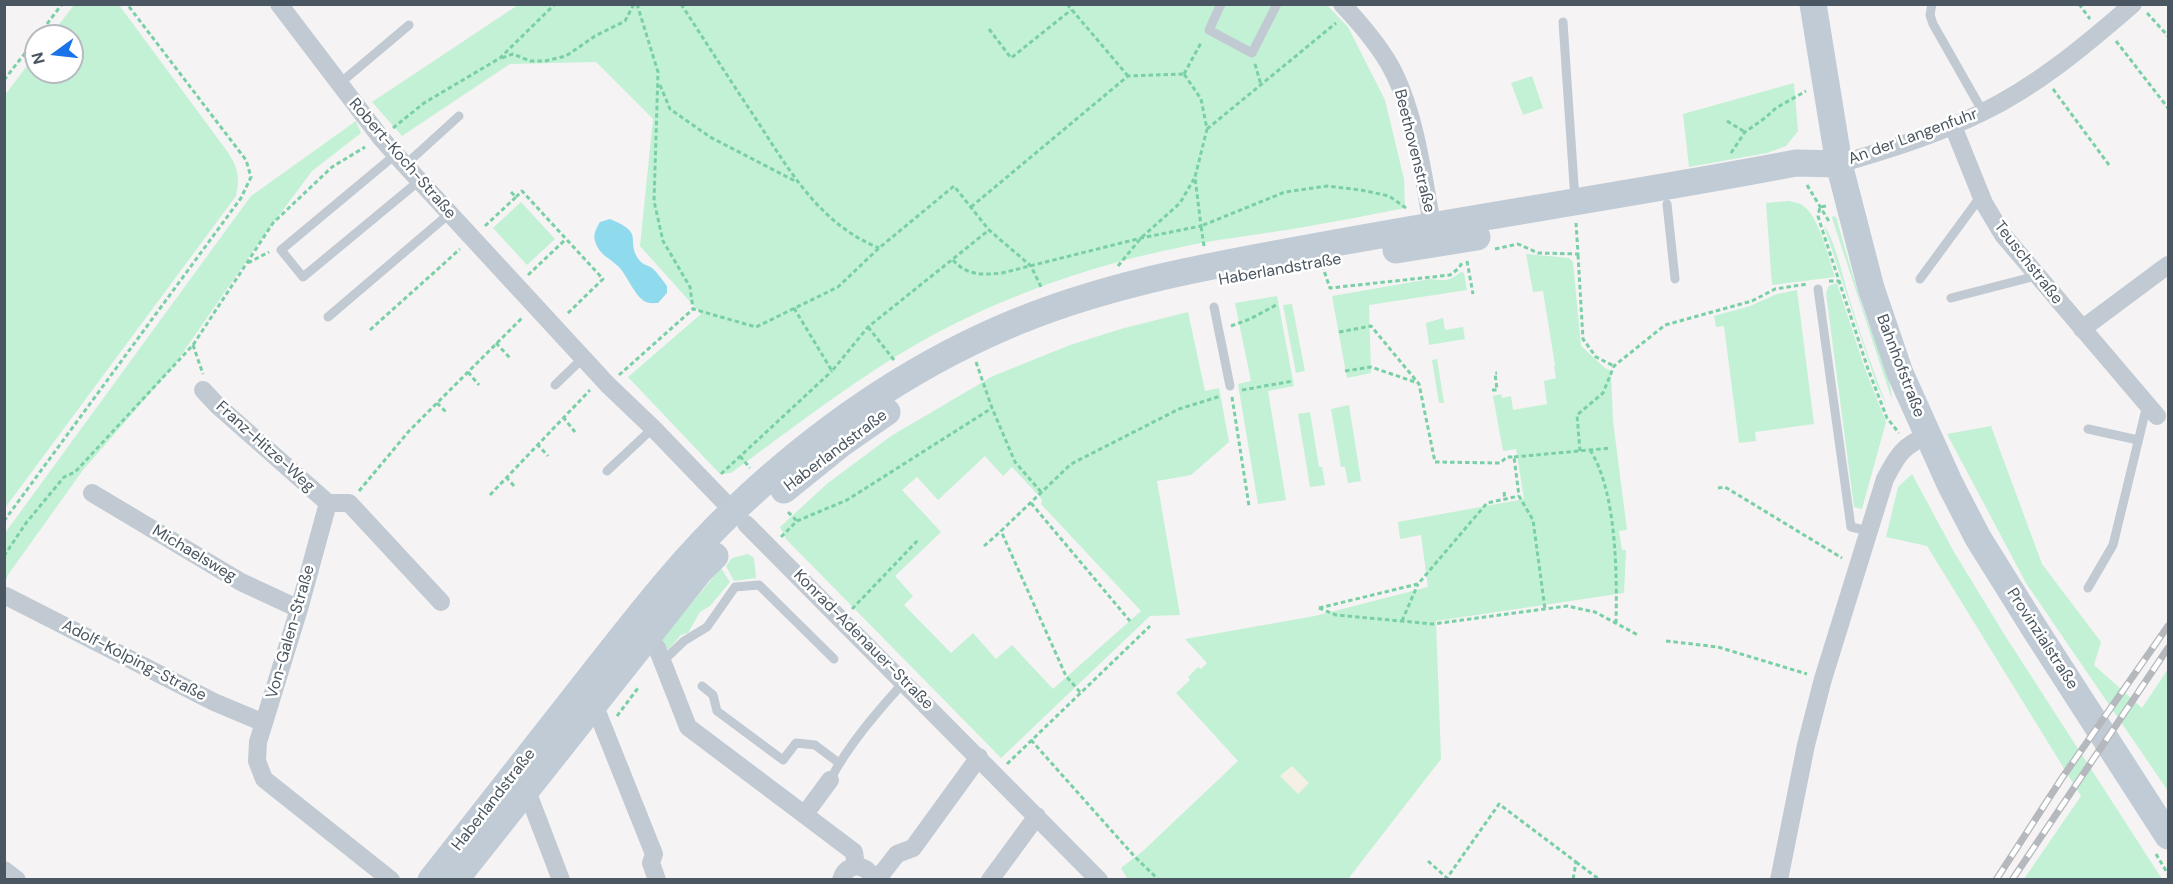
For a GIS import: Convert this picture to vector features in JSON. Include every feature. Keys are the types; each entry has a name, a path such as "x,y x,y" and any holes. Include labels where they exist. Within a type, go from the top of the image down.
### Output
{"street":[{"name":"Bahnhofstraße","path":"1779,879 1806,746 1823,679 1885,478 1894,461 1918,440 1900,373 1871,288 1839,164 1824,83 1813,4"},
{"name":"Beethovenstraße","path":"1346,8 1388,63 1399,86 1414,136 1433,234"},
{"name":"An der Langenfuhr","path":"1839,164 1881,152 1953,126 1983,112 2043,76 2106,28 2139,8"},
{"name":"Robert-Koch-Straße","path":"289,9 339,84 400,160 605,382 739,517"},
{"name":"Teuschstraße","path":"1953,126 1981,196 2003,235 2152,410"},
{"name":"Haberlandstraße","path":"431,879 685,561 739,517 831,428 908,378 976,340 1005,326 1107,291 1207,266 1575,211 1722,177 1796,163 1839,164"},
{"name":"Haberlandstraße","path":"1575,211 1667,204 1795,181 1839,164"},
{"name":"Haberlandstraße","path":"462,876 699,572 739,517 775,497 865,426 917,392 975,360 1057,325 1136,299 1433,234"},
{"path":"2082,329 2169,265"},
{"name":"Franz-Hitze-Weg","path":"203,390 218,406 328,503"},
{"name":"Provinzialstraße","path":"1918,440 1950,484 1984,547 2169,836"},
{"name":"Michaelsweg","path":"92,493 241,582 299,609"},
{"path":"328,503 349,503 441,602"},
{"name":"Von-Galen-Straße","path":"328,503 299,609 258,742 257,761 264,778 391,879"},
{"name":"Konrad-Adenauer-Straße","path":"739,517 843,619 1099,879"},
{"name":"Adolf-Kolping-Straße","path":"5,596 214,702 264,723"},
{"path":"648,638 657,648 663,661 688,727 854,852 856,866"},
{"path":"594,704 654,854 651,863 657,879"},
{"path":"841,879 847,869 856,866 866,869 872,879 883,872 897,854 913,848 979,757"},
{"path":"805,814 830,780"},
{"name":"Haberlandstraße","path":"527,791 561,879"},
{"path":"990,879 1037,816"},
{"path":"4,870 17,879"}],"lane":[{"path":"1221,4 1209,30 1252,53 1278,4"},
{"path":"1932,4 1930,15 1933,24 1983,112"},
{"path":"1563,22 1575,211"},
{"path":"339,84 409,25"},
{"path":"419,181 303,277 281,250 459,116"},
{"path":"1920,279 1981,196"},
{"path":"1667,204 1675,279"},
{"path":"328,317 449,214"},
{"path":"1951,298 2036,276"},
{"path":"1817,285 1851,527 1869,531"},
{"path":"1214,308 1231,389"},
{"path":"555,385 583,358"},
{"path":"2088,588 2113,545 2138,440 2152,410"},
{"path":"607,471 653,428"},
{"path":"2088,429 2138,440"},
{"path":"663,661 684,641 708,627 735,587 759,585 834,659"},
{"path":"830,780 839,763 881,707 904,682"},
{"path":"702,686 713,695 717,711 783,760 796,743 814,745 839,763"}],"path":[{"path":"47,24 62,4"},
{"path":"4,520 241,198 251,177 246,160 127,4"},
{"path":"500,58 555,4"},
{"path":"4,556 26,523 64,477 75,472 193,345 273,223 332,167 381,138 424,103 500,58 513,54 530,61 545,61 566,56 595,36 626,21 635,4"},
{"path":"635,4 658,72 654,201 663,241 690,287 693,309"},
{"path":"681,4 796,182 838,224 861,241 879,248"},
{"path":"1067,4 1128,76"},
{"path":"1207,129 1261,85 1346,8"},
{"path":"2139,8 2169,36"},
{"path":"989,29 1011,58 1071,10"},
{"path":"2106,28 2169,108"},
{"path":"1184,74 1209,30"},
{"path":"1252,53 1261,85"},
{"path":"4,80 24,54"},
{"path":"2133,63 2140,59"},
{"path":"971,207 1128,76 1184,74"},
{"path":"1116,268 1141,238 1180,203 1195,177 1207,129 1201,99 1184,74"},
{"path":"2043,76 2109,165"},
{"path":"658,83 670,109 710,137 796,182"},
{"path":"1722,177 1732,151 1745,132 1776,108 1824,83"},
{"path":"2162,99 2168,96"},
{"path":"1727,121 1745,132"},
{"path":"1195,177 1207,266"},
{"path":"693,309 756,327 837,287 879,248 954,186 989,230 1032,266 1051,310"},
{"path":"953,260 958,266 979,276 1032,266 1141,238 1201,226 1285,192 1327,186 1389,196 1433,234"},
{"path":"510,191 516,197"},
{"path":"496,215 522,191 603,279 554,326"},
{"path":"1820,207 1818,216 1822,229 1868,369 1887,418 1918,440"},
{"path":"1575,211 1583,339 1596,357 1614,366"},
{"path":"708,486 832,371 868,327 989,230"},
{"path":"370,330 472,238"},
{"path":"516,285 566,239"},
{"path":"1487,250 1518,244 1538,253 1578,254"},
{"path":"246,264 271,251 281,250"},
{"path":"1330,288 1450,275 1459,268 1466,254 1473,294"},
{"path":"1828,282 1839,281"},
{"path":"1580,451 1577,415 1603,393 1614,366 1665,325 1752,301 1775,289 1817,285"},
{"path":"1219,331 1250,320 1278,304"},
{"path":"349,503 409,431 534,305"},
{"path":"794,308 832,371"},
{"path":"490,495 563,417 693,309"},
{"path":"1339,332 1371,326 1419,384 1435,462 1500,463 1507,458 1514,457 1611,448"},
{"path":"868,327 908,378"},
{"path":"496,343 510,358"},
{"path":"193,345 203,370 203,390"},
{"path":"975,360 1015,462 1042,493"},
{"path":"1345,371 1371,367 1419,384"},
{"path":"468,372 479,385"},
{"path":"1489,374 1496,373 1497,390 1492,390"},
{"path":"984,546 1071,464 1179,409 1231,389 1293,381"},
{"path":"1231,389 1249,506"},
{"path":"437,403 447,413"},
{"path":"770,546 796,521 847,500 992,408"},
{"path":"563,417 575,432"},
{"path":"537,444 548,456"},
{"path":"1590,450 1604,484 1613,534 1617,573 1616,624"},
{"path":"1514,457 1519,496 1533,520 1545,609"},
{"path":"506,477 514,486"},
{"path":"1718,488 1725,487 1847,559"},
{"path":"1504,492 1505,499"},
{"path":"1402,621 1418,584 1487,503 1519,496"},
{"path":"1031,503 1130,621"},
{"path":"1001,531 1066,676 1080,692"},
{"path":"843,619 919,538"},
{"path":"1418,584 1319,608 1336,615 1433,624 1567,606 1595,612 1638,635"},
{"path":"997,774 1150,626"},
{"path":"1666,641 1718,647 1823,679"},
{"path":"606,732 638,687"},
{"path":"1031,740 1135,857 1159,879"},
{"path":"1428,861 1448,878 1499,804 1600,879"},
{"path":"1573,879 1576,862"}],"green space":[{"path":"74,5 119,5 227,151 237,172 237,189 236,196 5,508 5,95 24,70 24,84 84,84 84,24 59,24"},
{"path":"518,5 1327,5 1348,27 1385,100 1404,179 1405,208 1149,254 1093,269 1037,288 958,322 898,355 869,373 731,473 720,474 628,377 701,314 640,246 653,119 596,62 510,64 402,136 372,102"},
{"path":"1532,76 1543,108 1523,115 1511,83"},
{"path":"1794,83 1798,131 1786,146 1767,153 1689,167 1683,114"},
{"path":"356,121 361,133 312,171 260,241 173,367 83,470 5,579 5,533 251,196"},
{"path":"1789,201 1802,205 1813,218 1823,238 1835,277 1772,285 1766,203"},
{"path":"521,202 555,239 527,265 493,228"},
{"path":"1836,217 1864,311 1885,366 1892,400 1832,218"},
{"path":"1824,226 1835,250 1887,407 1876,383"},
{"path":"1526,254 1569,258 1573,262 1581,346 1611,371 1613,421 1627,530 1619,531 1622,550 1626,550 1624,593 1436,621 1441,759 1348,879 1128,880 1121,868 1144,850 1238,761 1176,693 1190,680 1188,677 1198,667 1201,669 1207,663 1185,639 1315,616 1428,587 1421,535 1400,539 1398,522 1524,499 1516,449 1503,451 1493,396 1501,394 1502,398 1511,396 1513,410 1547,404 1544,381 1556,378 1543,291 1533,292"},
{"path":"1461,272 1464,273 1467,290 1369,305 1371,373 1347,378 1332,296 1430,279 1447,280"},
{"path":"1837,283 1864,366 1886,422 1862,509 1854,507 1826,293 1829,286"},
{"path":"1797,290 1814,424 1755,432 1756,441 1739,443 1724,326 1716,327 1714,316 1750,306 1777,294"},
{"path":"1277,296 1294,386 1268,391 1286,500 1258,504 1238,384 1251,381 1235,303"},
{"path":"1292,304 1305,371 1296,373 1283,305"},
{"path":"1188,312 1205,391 1219,388 1229,442 1191,475 1157,481 1180,615 1150,616 1001,758 786,539 780,527 828,483 891,436 993,376 1070,345","holes":["985,456 1003,476 1012,467 1039,496 1042,500 1041,504 1141,611 1053,689 1012,645 996,659 973,633 951,653 904,605 913,596 895,576 941,532 902,490 917,477 938,500"]},
{"path":"1443,318 1445,330 1463,327 1465,339 1429,345 1426,323"},
{"path":"1437,359 1444,403 1439,403 1432,360"},
{"path":"1349,405 1361,481 1348,483 1345,467 1341,467 1331,409"},
{"path":"1310,412 1319,467 1322,467 1325,485 1310,487 1298,414"},
{"path":"1991,426 2042,564 2101,642 2094,665 2142,708 2168,669 2168,791 2026,583 1947,434"},
{"path":"1912,474 1954,552 2004,634 2162,879 2024,879 2081,796 1927,546 1886,537 1898,487"},
{"path":"748,554 754,558 756,578 734,581 726,566 732,558"},
{"path":"721,568 730,582 710,606 700,612 688,633 681,635 668,650 661,640"}],"sand":[{"path":"1292,766 1309,783 1298,794 1280,776"}],"water":[{"path":"610,219 632,233 634,248 640,261 654,270 667,286 667,293 658,303 648,303 640,298 619,267 598,248 594,238 596,230 600,222"}],"railway":[{"path":"1996,880 2062,778 2168,626"},
{"path":"2012,880 2168,648"}]}
